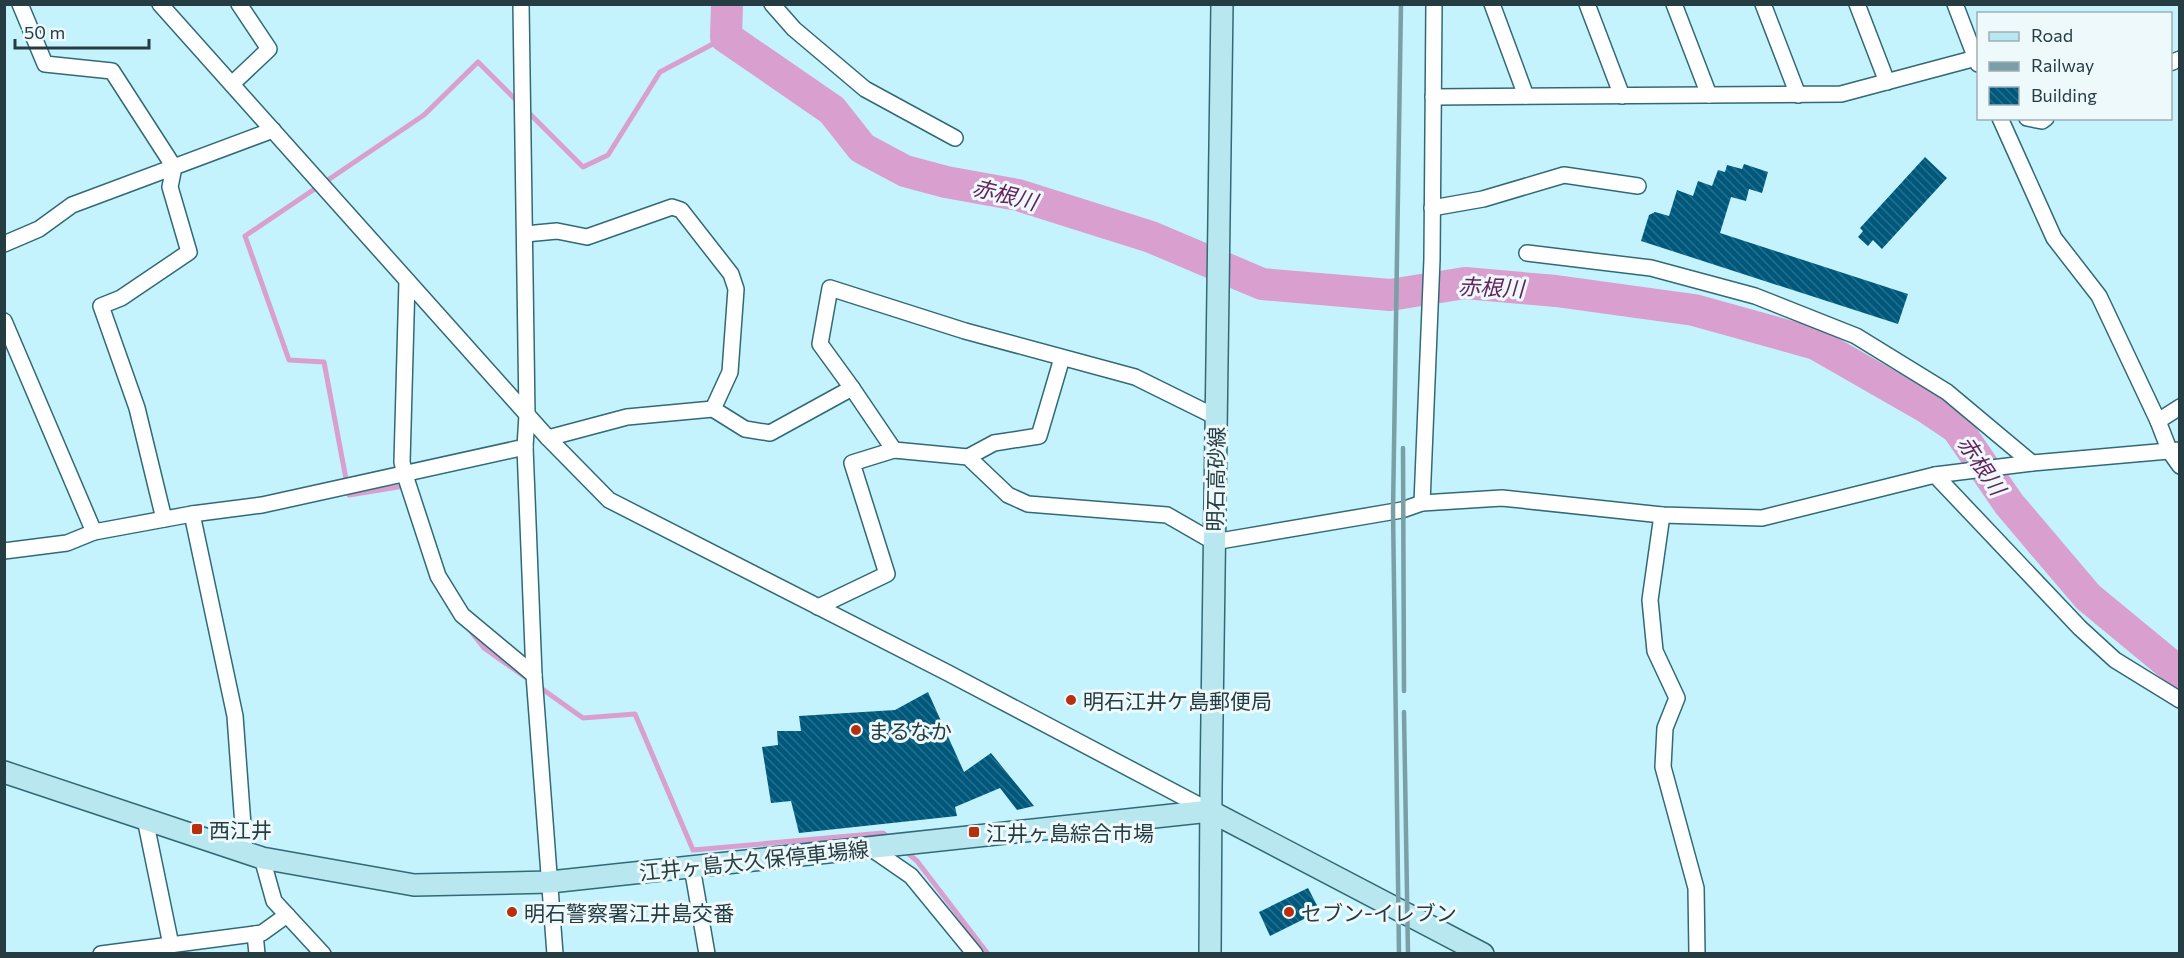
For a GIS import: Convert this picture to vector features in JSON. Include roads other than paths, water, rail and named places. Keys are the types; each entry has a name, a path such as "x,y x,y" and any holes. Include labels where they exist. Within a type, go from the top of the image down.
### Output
{"main road":[{"name":"明石高砂線","path":"1210,954 1210,811 1222,4"},
{"name":"江井ヶ島大久保停車場線","path":"4,772 254,856 414,885 550,882 1210,811"},
{"path":"1210,811 1484,954"}],"street":[{"path":"20,4 45,64 112,70 174,167 170,187 189,252 121,298 101,306 137,408 164,519"},
{"path":"160,4 527,415 609,500 1210,811"},
{"path":"232,84 269,49 239,4"},
{"path":"521,4 527,415 525,447 534,675 555,954"},
{"path":"772,4 794,29 865,89 955,138"},
{"path":"1422,503 1432,258 1434,4"},
{"path":"1492,4 1526,96"},
{"path":"1587,4 1622,96"},
{"path":"1674,4 1709,95"},
{"path":"1763,4 1798,94"},
{"path":"1857,4 1887,82"},
{"path":"1433,97 1841,94 1977,61 1955,4"},
{"path":"2001,120 2054,238 2099,296 2158,421 2175,451 2180,466"},
{"path":"4,244 39,229 72,205 273,130"},
{"path":"1432,208 1483,199 1564,175 1638,186"},
{"path":"525,234 557,231 587,237 672,207 681,210 731,274 736,289 730,372 713,409"},
{"path":"1527,253 1651,268 1755,296 1856,336 1947,392 2032,462"},
{"path":"407,281 402,462 405,475 438,576 462,615 534,675"},
{"path":"894,450 820,344 830,288 965,331 1135,377 1216,417"},
{"path":"4,321 94,532"},
{"path":"818,607 887,574 852,463 894,450 968,457 994,443 1039,436 1062,358"},
{"path":"548,438 627,417 713,409 744,429 770,433 852,388"},
{"path":"2158,421 2180,407"},
{"path":"4,551 68,543 94,532 192,514 262,505 525,447"},
{"path":"968,457 1008,495 1028,504 1167,515 1214,542 1402,510 1422,503 1502,498 1662,515 1762,518 1935,475 2032,462 2175,451"},
{"path":"1935,475 2080,628 2115,660 2180,700"},
{"path":"192,514 235,716 254,856 274,901 323,954"},
{"path":"1662,515 1650,600 1655,651 1677,698 1665,728 1663,767 1696,888 1697,954"},
{"path":"145,819 171,945"},
{"path":"869,847 911,876 974,953"},
{"path":"692,867 707,954"},
{"path":"101,954 262,933 287,915"},
{"path":"255,934 257,954"}],"waterway":[{"name":"赤根川","path":"727,4 726,37 832,110 862,148 905,171 946,182 1018,195 1151,237 1262,284 1390,295 1465,283 1556,291 1694,310 1816,344 1926,407 1957,428 2009,504 2088,597 2180,673"},
{"path":"525,109 583,167 608,155 660,72 726,37"},
{"path":"404,486 349,495 324,362 289,360 245,236 424,115 478,62 518,102"},
{"path":"469,629 484,648 525,677"},
{"path":"538,686 583,718 635,714 693,850 883,833 890,839"},
{"path":"904,850 917,861 988,954"}],"railway":[{"path":"1399,954 1393,510 1401,4"},
{"path":"1403,448 1404,691"},
{"path":"1404,712 1408,954"}],"place":[{"name":"明石江井ケ島郵便局","path":"1071,700"},
{"name":"まるなか","path":"856,730"},
{"name":"西江井","path":"197,829"},
{"name":"江井ヶ島綜合市場","path":"974,832"},
{"name":"明石警察署江井島交番","path":"512,912"},
{"name":"セブン-イレブン","path":"1289,912"}]}
